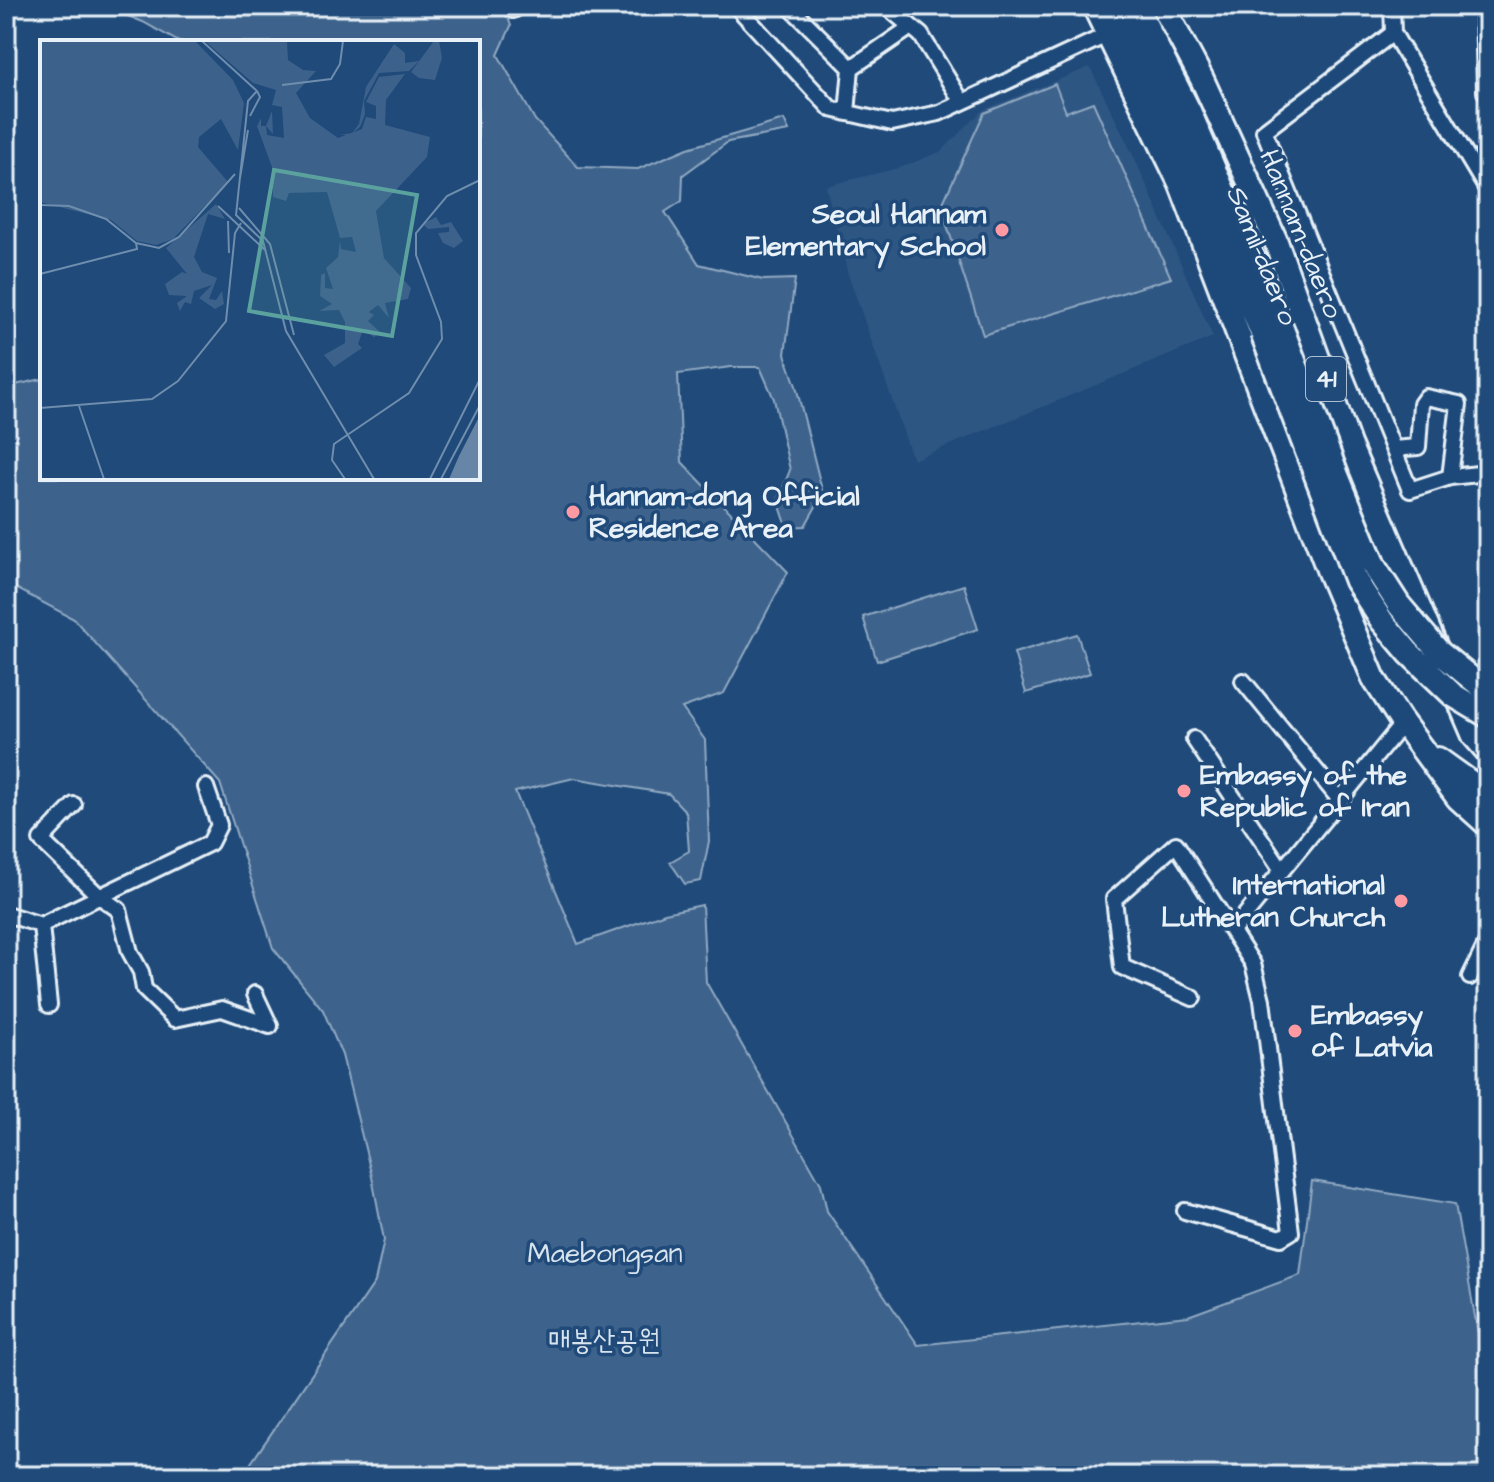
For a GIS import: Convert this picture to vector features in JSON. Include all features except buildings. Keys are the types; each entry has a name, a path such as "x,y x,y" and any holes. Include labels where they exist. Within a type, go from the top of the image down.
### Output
{"main road":[{"name":"41","path":"1094,6 1181,185 1329,572 1374,679 1458,798 1488,825"},
{"name":"Samil-daero","path":"1115,6 1272,330 1374,566 1399,605 1439,652 1488,692"},
{"name":"Samil-daero","path":"1136,6 1190,113 1272,330 1356,581 1382,621 1409,653 1453,695 1488,716"},
{"name":"Hannam-daero","path":"1163,6 1202,79 1275,239 1349,444 1474,736 1488,752"},
{"name":"41","path":"1421,747 1488,795"}],"street":[{"path":"736,6 831,109 892,123 939,113 1109,34"},
{"path":"789,6 851,68"},
{"path":"886,6 921,35 962,102"},
{"path":"1392,6 1393,33 1488,191"},
{"path":"1483,6 1485,92"},
{"path":"851,68 911,27"},
{"path":"1393,33 1264,131 1410,490 1450,477 1488,473"},
{"path":"847,113 851,68"},
{"path":"1393,449 1418,447 1421,404 1426,397 1459,404 1450,477"},
{"path":"1243,681 1340,800"},
{"path":"1233,930 1403,723"},
{"path":"1194,739 1282,870"},
{"path":"6,914 41,925 210,843 219,825 206,787"},
{"path":"74,805 41,840 99,896 119,910 144,989 175,1019 222,1009 270,1026 255,994"},
{"path":"1185,1211 1281,1238 1291,1232 1262,1000 1253,964 1176,844 1114,899 1122,967 1193,998"},
{"path":"41,925 49,1005"},
{"path":"1470,977 1488,940"}],"shaded area":[{"name":"Seoul Hannam Elementary School","path":"1090,67 1135,159 1213,337 913,460 848,274 826,186 902,167 942,151 983,110"}],"green space":[{"name":"Maebongsan","path":"127,6 305,10 306,6 504,6 511,26 498,55 535,120 578,167 638,169 688,148 784,120 789,131 728,142 683,175 682,201 665,212 699,264 763,280 795,279 785,354 823,494 805,526 787,527 778,500 790,470 774,399 760,367 731,367 678,374 682,462 788,572 724,693 682,708 705,740 709,841 701,881 685,884 670,862 689,851 686,812 669,794 574,778 515,792 578,944 665,913 702,905 706,982 821,1184 827,1211 918,1345 1188,1316 1300,1275 1312,1181 1455,1204 1488,1390 1488,1476 242,1476 375,1282 384,1240 372,1177 342,1055 323,1010 273,948 220,783 74,619 6,583 6,387 40,379 40,480 480,480 480,40 175,40 118,12"},
{"path":"1055,84 1066,112 1093,102 1171,278 983,335 941,207 984,113"},
{"path":"964,585 978,629 877,661 863,617"},
{"path":"1077,634 1090,673 1026,693 1014,653"}],"place":[{"name":"Seoul Hannam Elementary School","path":"1002,230"},
{"name":"Hannam-dong Official Residence Area","path":"573,512"},
{"name":"Embassy of the Republic of Iran","path":"1184,791"},
{"name":"International Lutheran Church","path":"1401,901"},
{"name":"Embassy of Latvia","path":"1295,1031"}],"park label":[{"name":"매봉산공원","path":"604,1340"}]}
